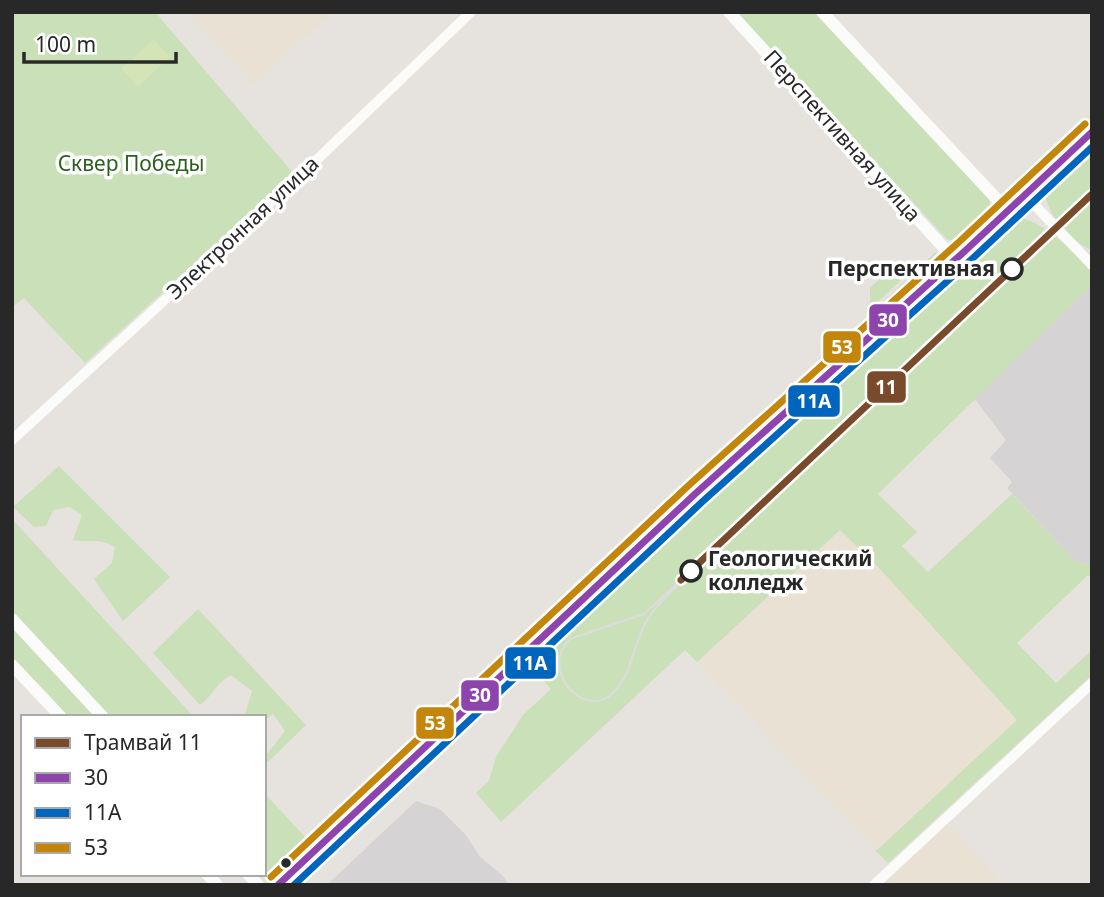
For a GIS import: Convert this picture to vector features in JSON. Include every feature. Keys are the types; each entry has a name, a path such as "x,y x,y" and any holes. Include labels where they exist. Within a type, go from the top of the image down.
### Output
{"main road":[{"path":"278,885 695,494 955,260 1092,132"}],"street":[{"name":"Электронная улица","path":"12,440 303,173 471,12"},
{"name":"Перспективная улица","path":"729,12 955,260"},
{"path":"822,12 1007,211"},
{"path":"1025,195 1092,265"},
{"path":"12,619 101,715"},
{"path":"12,665 59,715"},
{"path":"874,885 1092,683"}],"shaded area":[{"path":"187,12 333,12 254,85"},
{"path":"1089,287 1092,290 1092,566 1075,561 1007,488 1012,482 990,458 1006,440 974,398"},
{"path":"840,529 881,570 1017,720 876,851 697,662"},
{"path":"416,801 440,809 466,835 480,857 503,876 509,885 327,885"},
{"path":"947,824 1003,885 883,885"}],"green space":[{"name":"Сквер Победы","path":"12,12 155,12 292,172 292,175 85,363 24,298 12,307"},
{"path":"737,12 817,12 990,200 988,216 978,230 962,239 947,239"},
{"path":"154,39 170,57 138,87 121,69"},
{"path":"1092,145 1092,250 1076,241 1053,215 1048,205 1046,188"},
{"path":"1017,217 1039,225 1076,255 1092,272 1092,290 1089,288 878,494 917,532 902,546 928,572 1012,494 1075,561 1092,566 1092,575 1087,576 1017,643 1056,683 1092,650 1092,675 888,863 876,851 1017,720 881,570 840,530 697,662 685,650 501,822 476,793 489,781 496,757 523,715 551,689 529,666 1008,222"},
{"path":"936,252 939,258 937,266 908,290 906,296 761,425 754,422"},
{"path":"895,264 917,265 870,309 870,288"},
{"path":"59,466 170,577 123,621 94,579 112,563 115,547 100,542 73,540 82,515 70,507 53,510 46,526 34,527 13,507"},
{"path":"12,519 192,715 108,715 12,612"},
{"path":"198,609 306,725 268,762 266,756 285,731 273,714 266,719 266,715 245,715 252,691 231,675 200,705 153,653"},
{"path":"12,628 93,715 65,715 12,659"},
{"path":"266,795 308,840 310,846 305,852 301,850 283,867 283,872 271,878 264,876"}],"tram line":[{"name":"11","path":"681,580 1092,194"},
{"path":"681,580 644,614 570,639 562,651 559,665 569,688 579,697 590,701 602,700 614,692 624,677 650,616 692,572"}],"transit line":[{"name":"53","path":"271,877 688,486 959,242 1085,124"},
{"name":"30","path":"278,885 695,494 966,250 1092,132"},
{"name":"11А","path":"294,885 702,502 1092,147"}],"place":[{"name":"Перспективная","path":"1012,269"},
{"name":"Геологический колледж","path":"691,571"}]}
